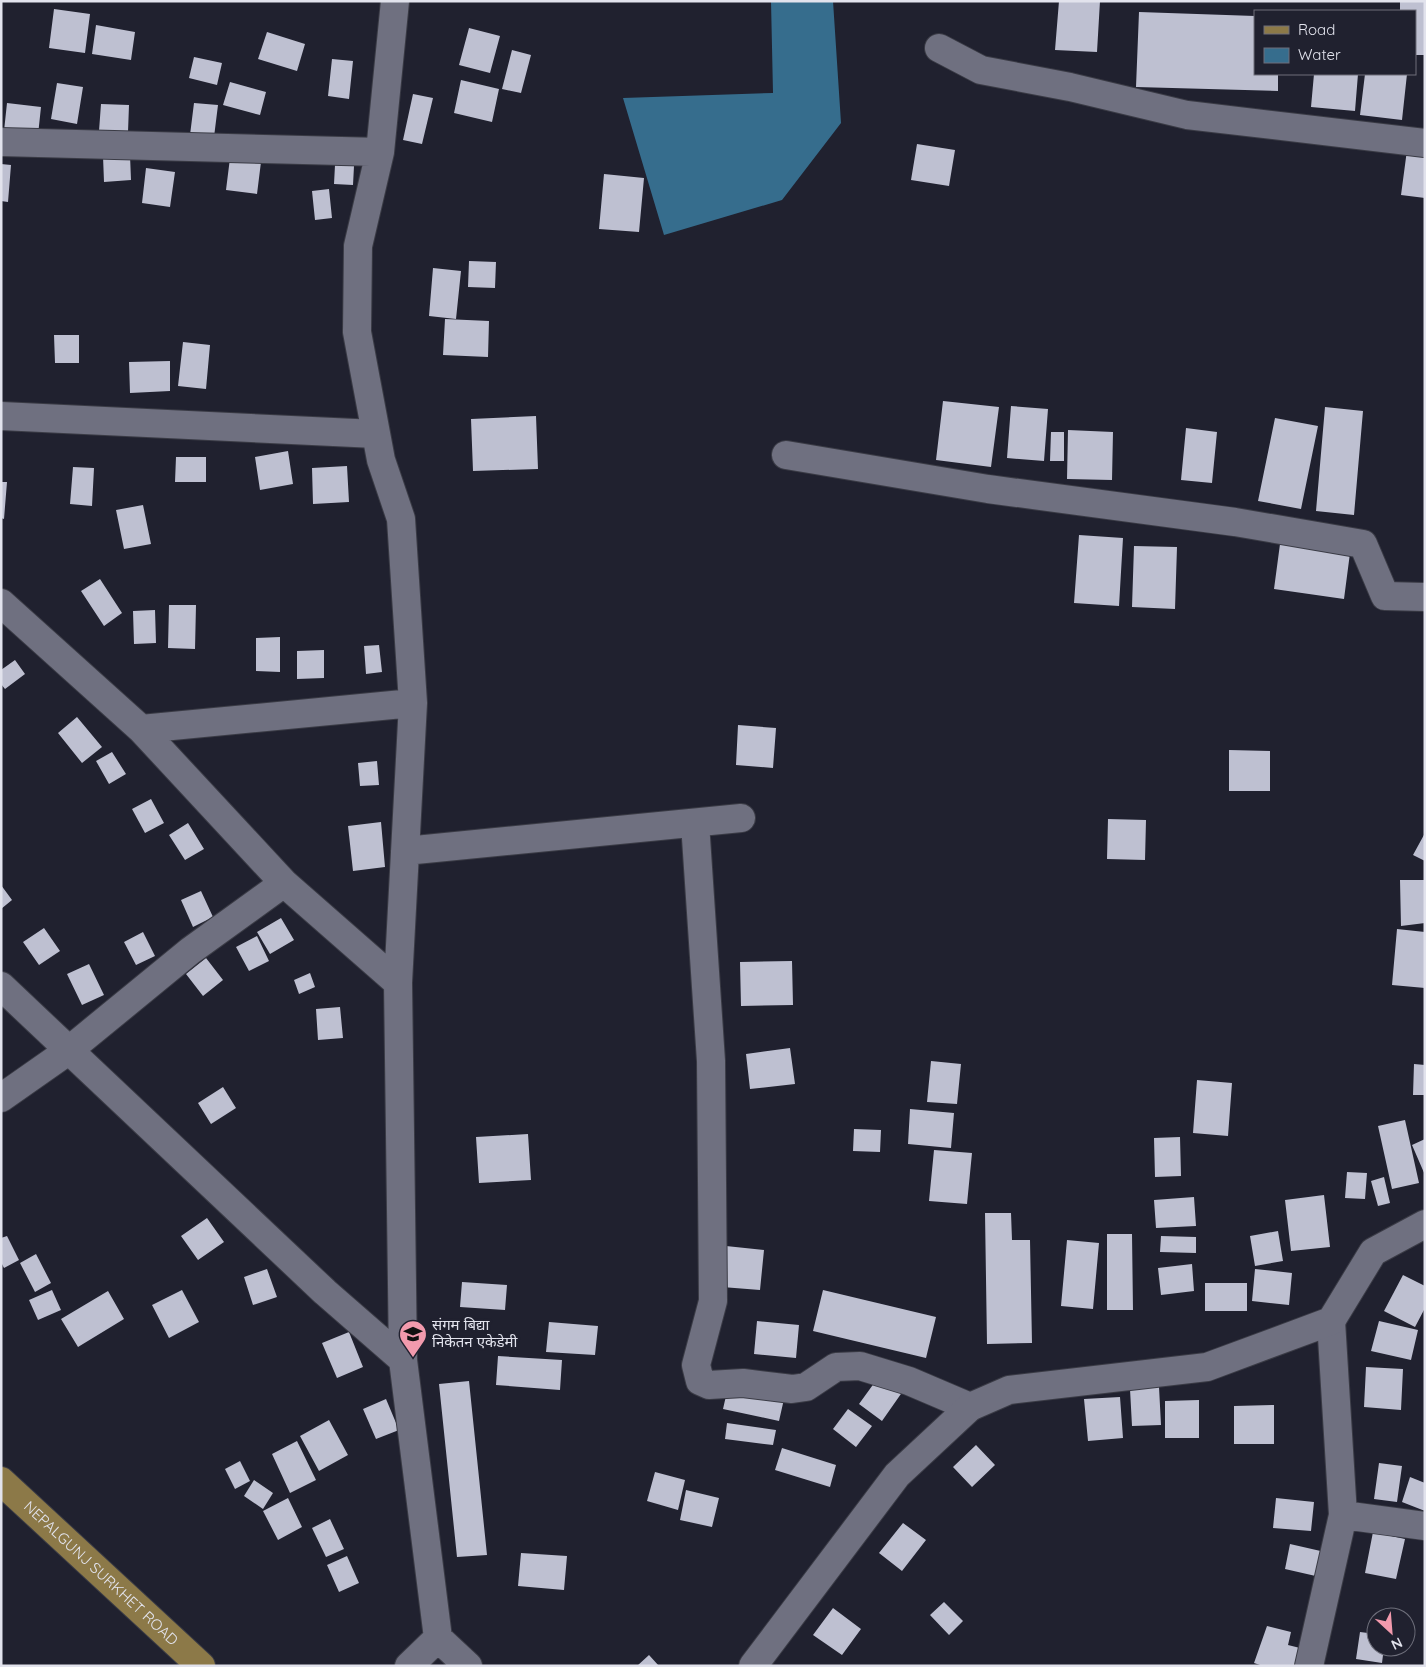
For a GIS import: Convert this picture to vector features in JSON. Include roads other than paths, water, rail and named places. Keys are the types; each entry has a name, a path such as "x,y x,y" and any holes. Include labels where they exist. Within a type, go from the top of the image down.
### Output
{"main road":[{"name":"NEPALGUNJ SURKHET ROAD","path":"1,1481 200,1666"}],"street":[{"path":"395,1 380,152 358,246 357,332 381,460 401,518 413,703 398,983 403,1360 438,1638 468,1666"},
{"path":"939,48 981,70 1070,87 1187,115 1425,143"},
{"path":"1,142 380,152"},
{"path":"1,416 376,434"},
{"path":"786,455 988,489 1234,522 1363,544 1385,596 1425,597"},
{"path":"1,603 141,729 284,883 398,983"},
{"path":"141,729 413,703"},
{"path":"405,851 741,818"},
{"path":"695,822 711,1090 713,1301 696,1365 700,1381 709,1386 743,1383 799,1388 806,1387 836,1367 860,1366 909,1381 970,1407"},
{"path":"1,1098 68,1051 190,951 284,883"},
{"path":"1,986 324,1292 403,1360"},
{"path":"1309,1666 1343,1515 1331,1321 1373,1252 1425,1224"},
{"path":"753,1666 898,1475 970,1407 1009,1390 1207,1367 1331,1321"},
{"path":"1343,1515 1425,1526"},
{"path":"409,1666 438,1638"}],"water":[{"path":"771,1 833,1 841,123 782,200 664,235 623,98 773,93"}],"place":[{"name":"संगम बिद्या निकेतन एकेडेमी","path":"413,1358"}]}
